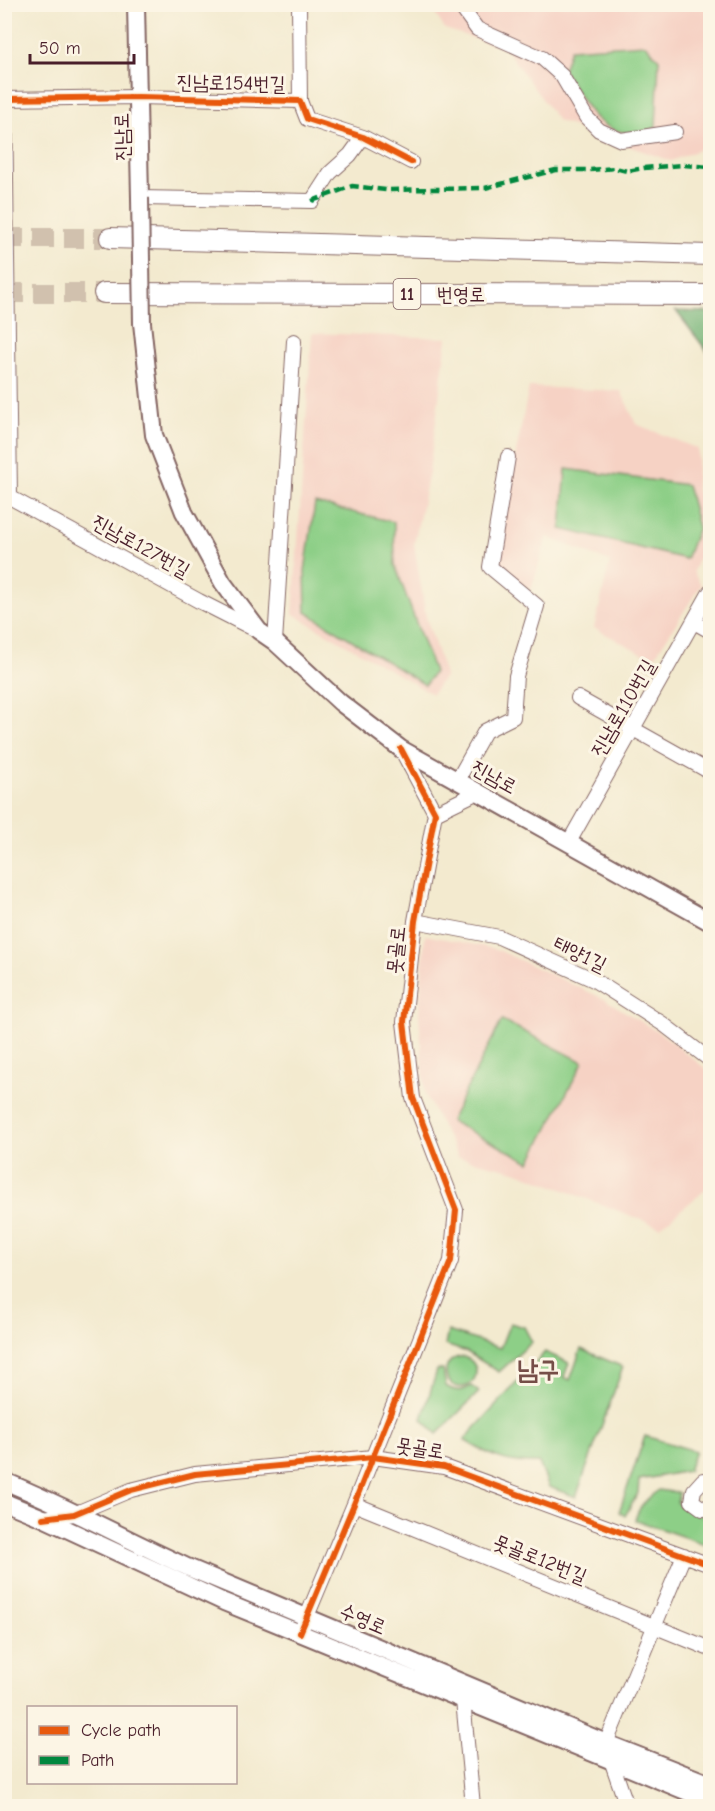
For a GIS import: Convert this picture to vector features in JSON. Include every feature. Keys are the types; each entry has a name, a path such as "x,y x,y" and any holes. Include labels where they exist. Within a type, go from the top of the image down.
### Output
{"highway":[{"path":"110,238 711,255"},
{"name":"번영로","path":"104,293 711,295"}],"main road":[{"name":"진남로","path":"136,4 142,323 154,435 189,522 223,583 259,631 275,642 341,703 401,749 711,922"},
{"name":"수영로","path":"4,1481 49,1500 303,1626 462,1700 711,1801"},
{"name":"수영로","path":"4,1502 158,1573 303,1626 711,1784"}],"street":[{"path":"300,4 300,101"},
{"path":"459,4 477,29 542,58 562,76 586,117 599,130 621,140 675,132"},
{"name":"진남로154번길","path":"5,99 138,98 300,101 307,119 363,137 411,162"},
{"path":"5,99 7,495"},
{"path":"140,198 312,201 330,172 350,156 363,137"},
{"path":"275,642 294,341"},
{"path":"457,781 485,732 513,717 516,676 537,606 490,567 508,457"},
{"name":"진남로127번길","path":"7,495 199,601 259,631"},
{"name":"진남로110번길","path":"569,842 711,592"},
{"path":"694,622 711,631"},
{"path":"578,698 711,772"},
{"path":"401,749 435,813 478,792"},
{"name":"못골로","path":"303,1626 452,1262 456,1210 413,1098 404,1022 415,921 435,813"},
{"name":"태양1길","path":"415,921 499,938 594,980 663,1024 711,1060"},
{"name":"못골로","path":"43,1518 74,1514 131,1490 195,1474 373,1457 444,1467 711,1565"},
{"path":"711,1482 703,1480 694,1490 693,1502 704,1509 711,1508"},
{"name":"못골로12번길","path":"354,1504 711,1649"},
{"path":"606,1743 684,1555"},
{"path":"462,1700 473,1806"},
{"path":"611,1761 627,1806"}],"shaded area":[{"path":"429,5 710,5 710,145 671,161 558,121 505,48 445,29"},
{"path":"312,333 447,338 429,472 414,544 426,617 445,675 432,694 293,614"},
{"path":"529,387 621,391 636,424 698,449 696,487 710,532 693,571 701,585 653,659 594,628 610,562 547,537 531,590 494,565"},
{"path":"425,935 496,949 604,999 663,1035 710,1072 710,1186 660,1227 515,1171 458,1157 425,1094 419,1014"}],"green space":[{"path":"645,44 659,59 656,127 643,133 621,132 609,128 591,113 563,70 570,49"},
{"path":"676,311 710,312 710,355"},
{"path":"566,469 687,485 698,527 686,559 561,529"},
{"path":"315,503 394,522 395,565 434,672 425,685 306,612 305,571"},
{"path":"502,1020 583,1062 530,1162 450,1121"},
{"path":"510,1323 524,1327 532,1342 499,1372 467,1352 445,1345 448,1331 500,1348"},
{"path":"581,1349 623,1367 576,1497 549,1487 539,1463 499,1458 464,1440 545,1352 569,1363 564,1377 570,1380"},
{"path":"461,1357 467,1358 475,1366 475,1378 467,1386 461,1387 455,1386 447,1378 446,1372 447,1366 455,1358"},
{"path":"437,1370 443,1370 446,1386 458,1390 471,1386 479,1392 437,1434 422,1419"},
{"path":"645,1436 695,1451 688,1471 639,1480 638,1493 625,1516 619,1512"},
{"path":"659,1490 679,1493 677,1503 710,1520 710,1546 635,1520 644,1503"}],"tunnel":[{"path":"4,238 110,238"},
{"path":"4,293 104,293"}],"marked path":[{"path":"312,201 352,186 386,190 485,188 556,170 615,168 627,171 684,165 710,167"}],"cycle path":[{"path":"4,99 138,97 300,101 307,119 363,137 411,162"},
{"path":"300,1633 451,1261 456,1210 413,1098 404,1022 415,921 435,813 401,749"},
{"path":"43,1518 74,1514 131,1490 195,1474 373,1457 444,1467 710,1565"}],"district":[{"name":"남구","path":"538,1370"}]}
